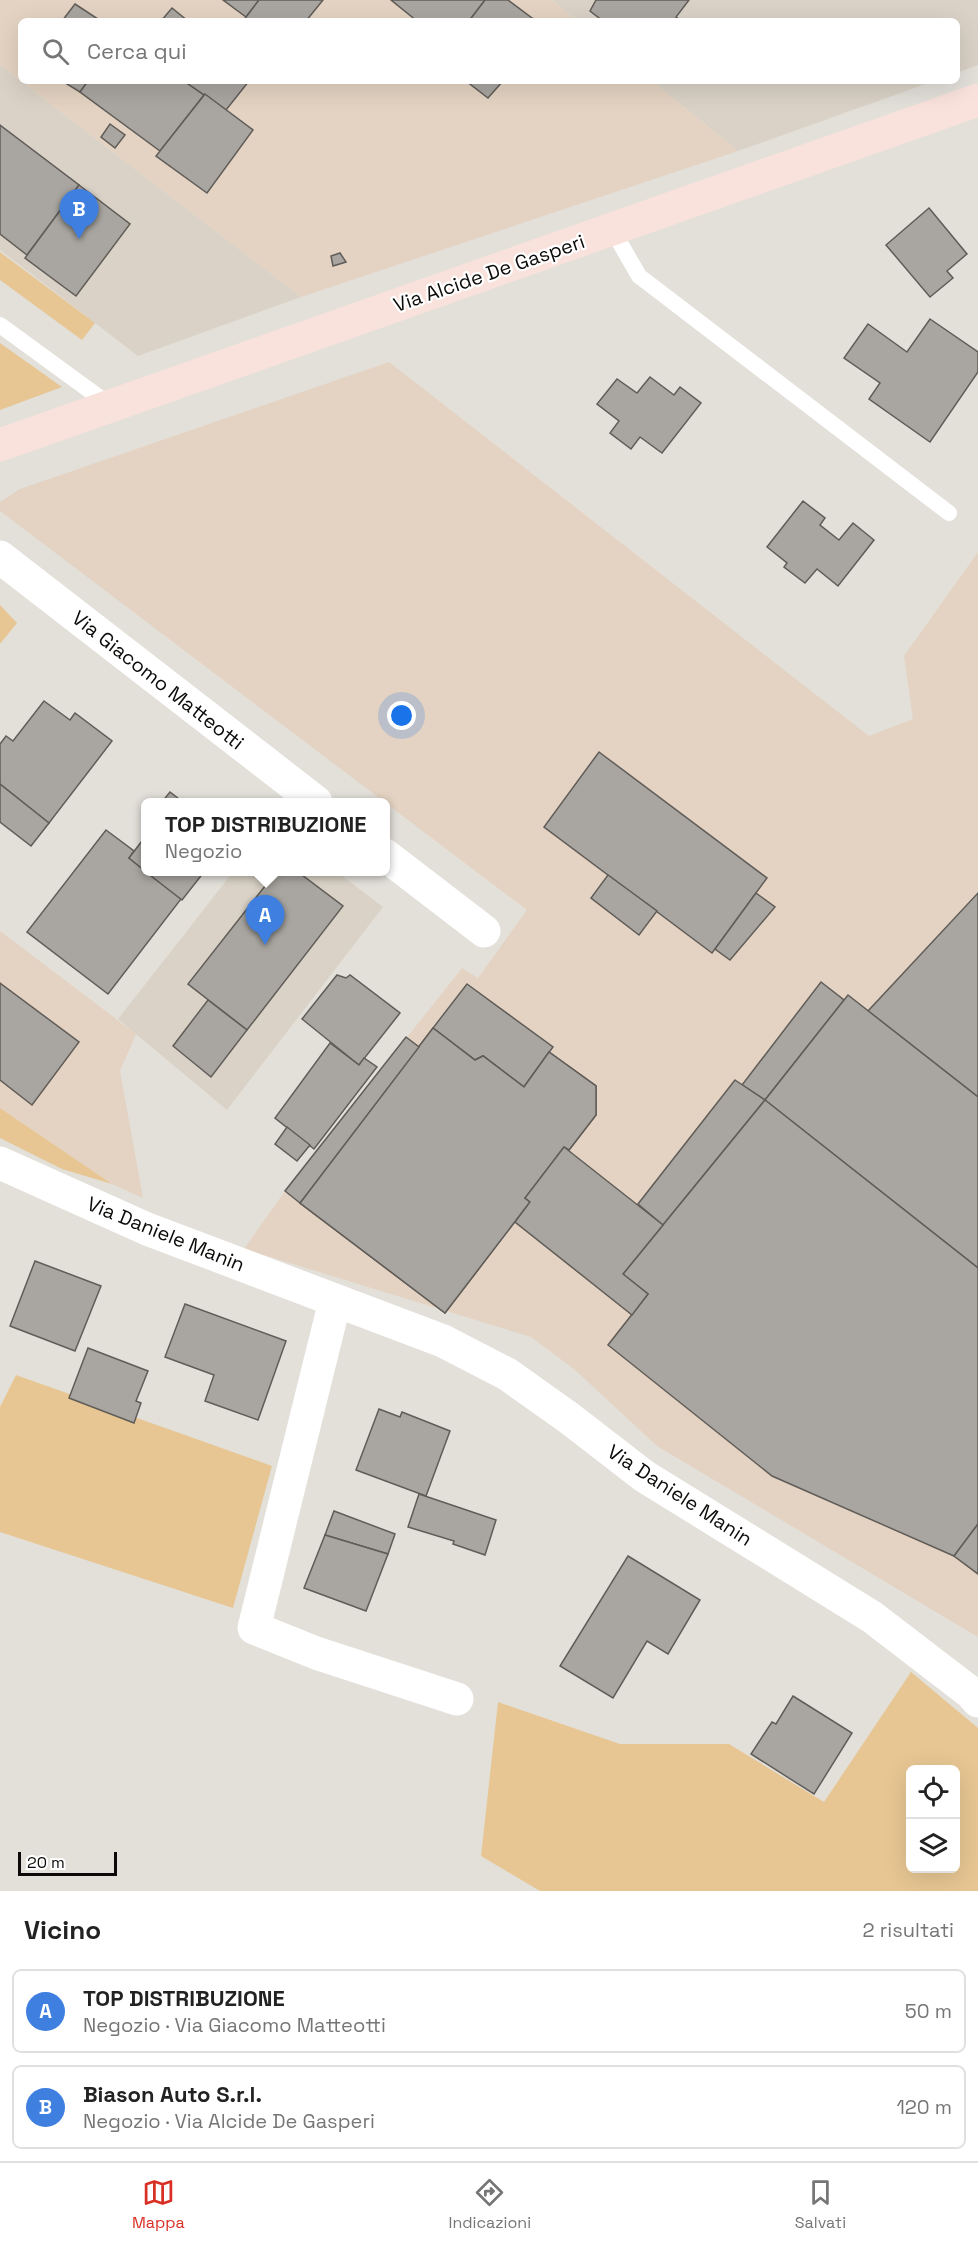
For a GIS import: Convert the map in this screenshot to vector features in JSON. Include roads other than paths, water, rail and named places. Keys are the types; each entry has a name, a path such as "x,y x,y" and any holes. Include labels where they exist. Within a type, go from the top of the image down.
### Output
{"main road":[{"name":"Via Alcide De Gasperi","path":"0,445 978,100"}],"street":[{"name":"Via Giacomo Matteotti","path":"0,557 311,798"},
{"path":"390,859 484,931"},
{"name":"Via Daniele Manin","path":"0,1163 147,1229 443,1341 507,1374 644,1476 872,1617 963,1686 978,1701"},
{"path":"335,1301 254,1628 316,1653 457,1699"}],"lane":[{"path":"612,229 639,276 949,513"},
{"path":"0,324 111,406"}],"place":[{"name":"Biason Auto S.r.l.","path":"79,239"},
{"name":"TOP DISTRIBUZIONE","path":"265,945"}]}
